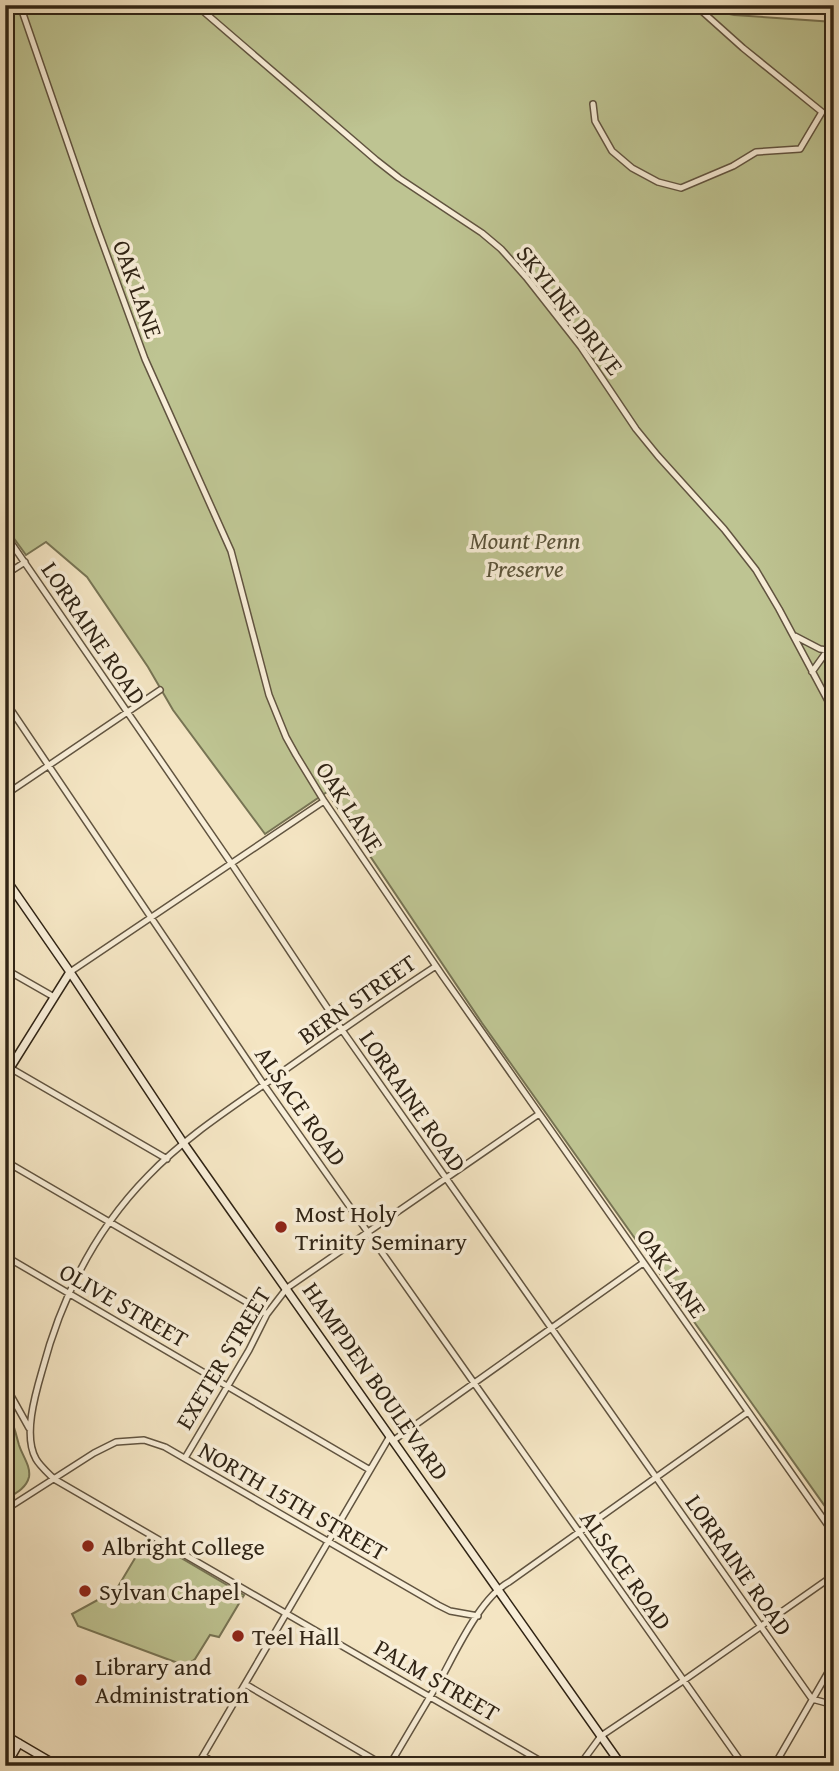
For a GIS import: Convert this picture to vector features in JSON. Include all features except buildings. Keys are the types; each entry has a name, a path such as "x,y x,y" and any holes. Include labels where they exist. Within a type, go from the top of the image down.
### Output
{"main road":[{"name":"HAMPDEN BOULEVARD","path":"5,878 71,972 184,1144 622,1766"},
{"path":"5,1076 8,1066 71,972"},
{"path":"5,1735 58,1766"},
{"path":"6,1766 19,1743"}],"street":[{"name":"OAK LANE","path":"20,5 145,359 231,551 269,695 296,755 324,801 436,966 834,1534"},
{"name":"SKYLINE DRIVE","path":"196,5 376,160 460,217 501,249 575,338 636,429 737,545 766,587 834,712"},
{"path":"593,104 595,121 612,151 632,168 658,182 681,188 733,166 756,152 800,149 822,111 743,48 695,5"},
{"name":"LORRAINE ROAD","path":"5,534 342,1030 812,1699"},
{"path":"5,575 25,562"},
{"path":"792,635 820,649 831,651"},
{"path":"812,672 831,651"},
{"path":"5,795 160,690"},
{"name":"ALSACE ROAD","path":"5,701 264,1085 744,1766"},
{"path":"71,972 324,801"},
{"name":"BERN STREET","path":"54,1479 36,1461 30,1445 30,1430 39,1382 69,1293 110,1222 149,1175 198,1132 384,999 436,966"},
{"path":"5,969 54,997"},
{"path":"8,1066 167,1159"},
{"name":"EXETER STREET","path":"185,1458 249,1350 267,1314 287,1288 539,1114"},
{"path":"5,1161 267,1314"},
{"name":"OLIVE STREET","path":"5,1256 370,1470"},
{"path":"197,1766 392,1437 643,1263"},
{"path":"5,1385 30,1430"},
{"path":"245,1684 387,1766 478,1616 498,1588 748,1412"},
{"name":"NORTH 15TH STREET","path":"54,1479 116,1441 138,1439 154,1442 438,1605 450,1611 478,1616"},
{"path":"5,1510 54,1479"},
{"name":"PALM STREET","path":"54,1479 549,1766"},
{"path":"579,1766 601,1736 834,1575"},
{"path":"774,1766 834,1662"},
{"path":"812,1699 834,1705"},
{"path":"203,1756 220,1766"}],"green space":[{"name":"Mount Penn Preserve","path":"5,5 687,5 734,15 834,22 834,1519 482,1023 327,792 265,834 173,710 148,667 87,577 46,542 26,555 5,526"},
{"path":"5,1402 28,1465 29,1477 22,1488 5,1500"},
{"path":"147,1538 244,1595 219,1637 210,1635 195,1659 186,1666 78,1626 72,1614 116,1590"}],"place":[{"name":"Most Holy Trinity Seminary","path":"281,1227"},
{"name":"Albright College","path":"88,1546"},
{"name":"Sylvan Chapel","path":"85,1591"},
{"name":"Teel Hall","path":"238,1636"},
{"name":"Library and Administration","path":"81,1680"}]}
